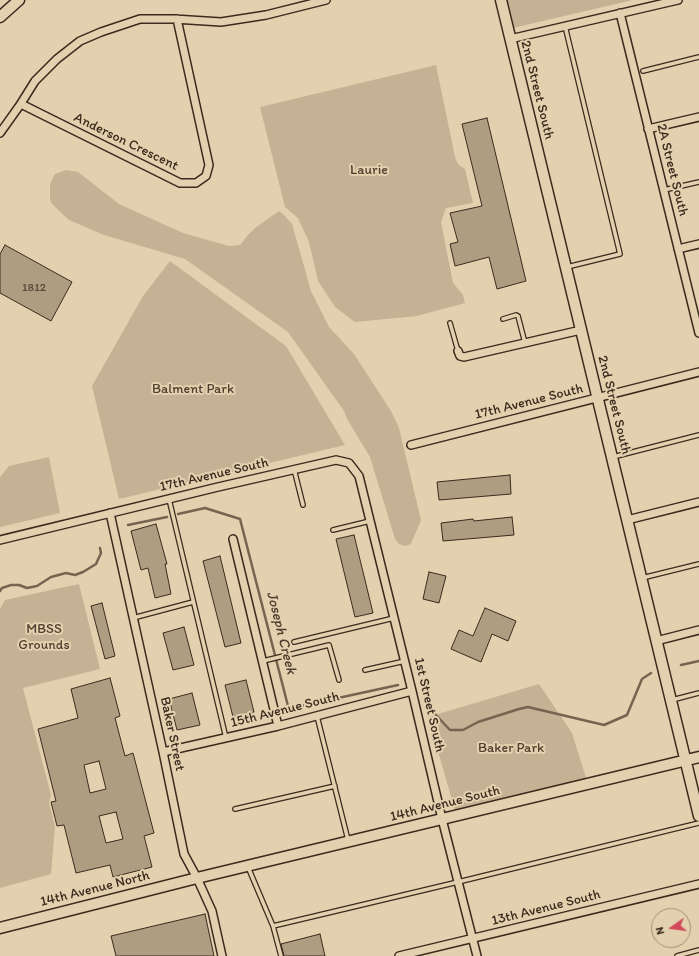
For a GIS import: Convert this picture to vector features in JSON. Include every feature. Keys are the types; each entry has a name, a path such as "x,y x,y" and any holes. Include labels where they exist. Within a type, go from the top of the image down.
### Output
{"street":[{"path":"0,17 19,0"},
{"path":"0,133 36,81 57,58 80,41 140,19 177,19 221,22 266,15 326,0"},
{"name":"2nd Street South","path":"501,0 699,816"},
{"path":"510,39 678,0"},
{"name":"2A Street South","path":"620,13 678,249 696,309 699,333"},
{"name":"Anderson Crescent","path":"21,104 180,183 196,183 206,176 209,165 177,19"},
{"path":"648,129 699,117"},
{"path":"678,249 699,244"},
{"path":"458,352 460,356 464,358 581,330"},
{"name":"17th Avenue South","path":"411,445 699,372"},
{"name":"17th Avenue South","path":"0,540 294,469 336,460 349,463"},
{"name":"1st Street South","path":"349,463 359,476 371,521 442,818 477,956"},
{"path":"627,520 699,502"},
{"name":"Baker Street","path":"110,513 164,752 184,854 212,911 222,956"},
{"path":"232,539 278,726"},
{"path":"656,641 699,630"},
{"name":"15th Avenue South","path":"164,752 278,726 412,691"},
{"name":"14th Avenue South","path":"197,878 699,757"},
{"name":"14th Avenue North","path":"0,928 197,878"},
{"name":"13th Avenue South","path":"399,956 699,884"}],"lane":[{"path":"565,26 620,254 566,267"},
{"path":"643,71 699,57"},
{"path":"664,190 699,182"},
{"path":"503,319 516,315 518,316 525,343"},
{"path":"450,323 458,352"},
{"path":"612,457 699,435"},
{"path":"294,469 303,505"},
{"path":"168,499 226,738"},
{"path":"332,530 371,521"},
{"path":"641,578 699,564"},
{"path":"133,618 193,602"},
{"path":"294,642 394,618"},
{"path":"262,661 329,645 339,680"},
{"path":"364,670 405,661"},
{"path":"671,700 699,693"},
{"path":"317,716 349,841"},
{"path":"235,809 335,786"},
{"path":"274,926 699,823"},
{"path":"247,866 274,926 281,956"},
{"path":"677,956 699,950"}],"green space":[{"path":"506,0 633,0 513,28"},
{"name":"Laurie","path":"436,65 455,157 458,164 465,169 473,203 446,208 441,222 453,283 463,295 465,303 417,316 355,322 335,307 318,281 309,242 298,218 285,207 260,107"},
{"path":"66,170 78,172 119,204 183,233 229,246 240,245 255,228 279,211 284,215 292,224 311,291 329,327 354,354 391,411 399,428 421,520 411,544 405,546 399,544 395,539 370,457 347,419 344,411 288,332 185,259 104,235 69,220 52,204 50,199 50,184 55,174"},
{"name":"Balment Park","path":"170,261 286,346 345,445 119,499 92,386 143,296"},
{"path":"49,457 60,513 0,527 0,477 9,466"},
{"name":"MBSS Grounds","path":"79,584 100,669 23,688 51,795 49,803 55,827 51,874 0,888 0,609 5,600"},
{"name":"Baker Park","path":"539,684 572,733 587,781 457,817 428,717"}],"building":[{"path":"487,118 526,281 497,289 489,257 455,266 450,244 458,242 450,213 482,206 462,124"},
{"path":"5,245 72,282 51,321 0,293 0,254"},
{"path":"510,475 511,494 439,500 437,482"},
{"path":"512,517 514,535 443,541 441,523 473,519 474,521"},
{"path":"156,524 167,564 165,564 171,594 155,598 148,568 141,570 131,531"},
{"path":"354,535 373,613 355,617 336,539"},
{"path":"220,556 241,643 225,647 203,561"},
{"path":"429,572 446,576 439,603 423,599"},
{"path":"102,603 115,656 105,659 91,606"},
{"path":"485,608 516,621 508,641 492,634 481,662 451,649 459,630 473,636"},
{"path":"184,627 194,665 173,670 163,633"},
{"path":"110,678 120,716 115,718 125,756 133,753 154,833 144,836 152,867 113,877 110,865 76,873 64,825 57,826 51,802 56,801 38,729 78,718 71,689","holes":["99,761 106,789 90,793 84,765","116,812 123,839 106,843 99,816"]},
{"path":"246,680 254,712 233,717 225,685"},
{"path":"192,693 200,725 177,730 169,699"},
{"path":"205,914 214,956 116,956 111,936"},
{"path":"320,934 325,956 284,956 281,944"}],"waterway":[{"name":"Joseph Creek","path":"178,514 205,508 240,519 288,706 292,708 398,685"},
{"name":"Joseph Creek","path":"128,525 167,517"},
{"name":"Joseph Creek","path":"0,591 2,588 11,585 19,585 27,588 37,586 51,577 66,573 75,575 83,572 96,564 101,553 100,548"},
{"name":"Joseph Creek","path":"681,665 699,661"},
{"name":"Joseph Creek","path":"434,713 450,730 463,730 478,722 528,707 604,725 627,715 642,679 651,673"}]}
